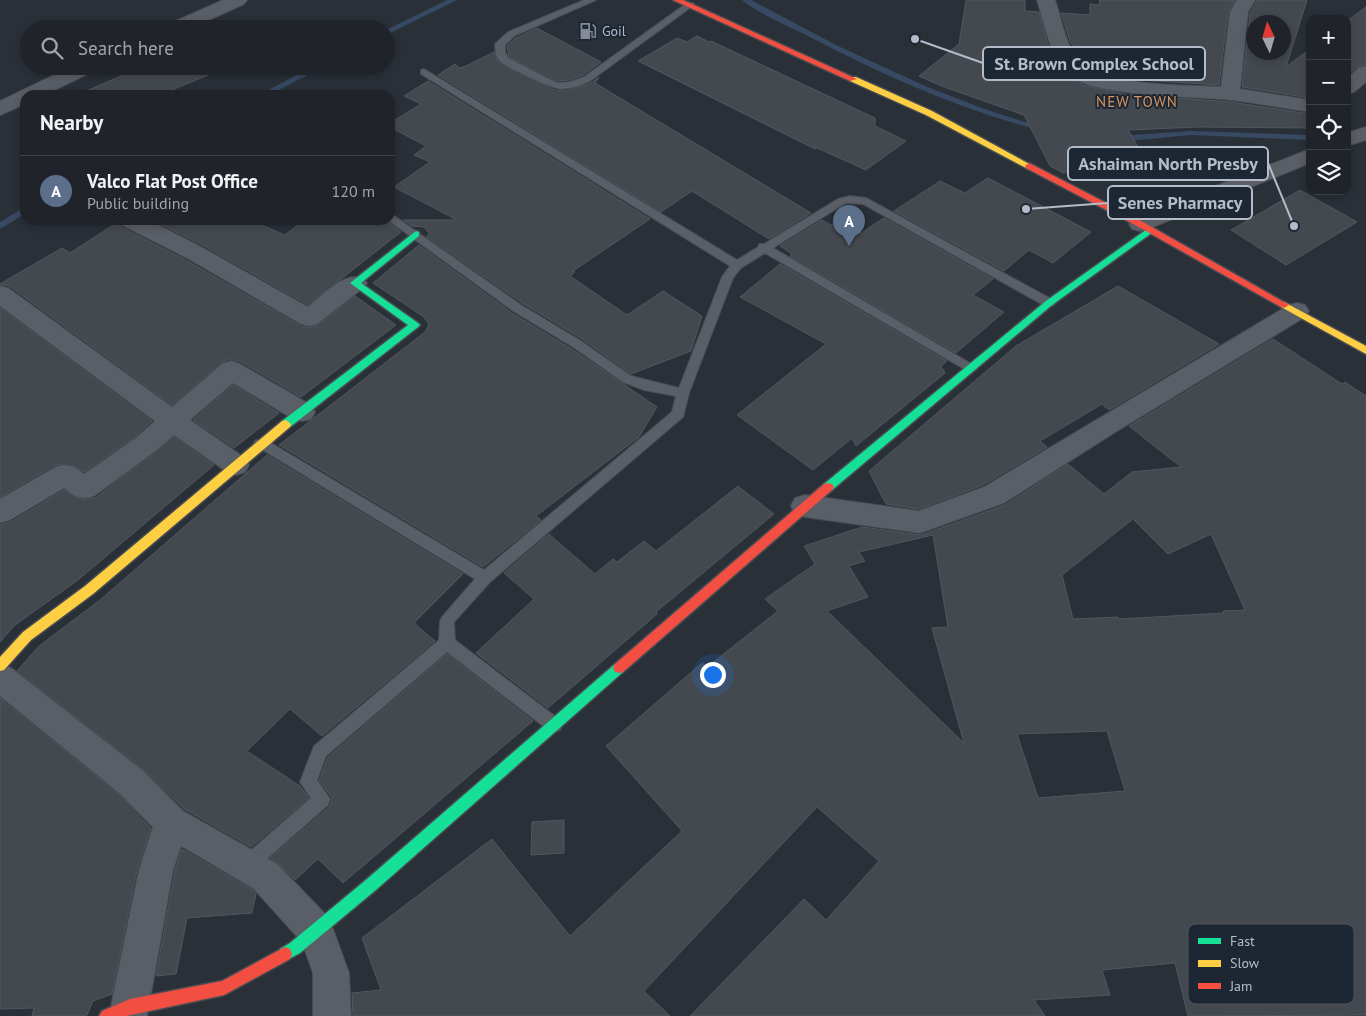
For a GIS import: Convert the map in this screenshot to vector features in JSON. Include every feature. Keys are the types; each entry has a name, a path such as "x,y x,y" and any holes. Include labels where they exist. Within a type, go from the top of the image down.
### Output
{"street":[{"path":"193,20 238,0"},
{"path":"677,0 929,113 1145,227 1366,350"},
{"path":"1046,0 1061,44 1079,74 1109,84 1230,94 1306,105"},
{"path":"1230,94 1239,12 1246,0"},
{"path":"1351,85 1366,72"},
{"path":"39,90 70,75"},
{"path":"0,109 20,99"},
{"path":"1351,118 1366,124"},
{"path":"1351,139 1366,133"},
{"path":"171,822 156,870 122,1013 224,988 295,948 805,506 1049,303 1145,227 1306,156"},
{"path":"140,225 195,253 309,318 416,234"},
{"path":"0,666 27,636 88,590 260,443 415,325 355,283"},
{"path":"0,294 236,465"},
{"path":"805,506 920,522 994,495 1108,424 1297,311"},
{"path":"0,512 66,474 84,489 145,445 231,370 302,412"},
{"path":"0,678 130,781 171,822 265,876 316,931 332,973 332,1016"}],"lane":[{"path":"592,0 511,34 500,44 500,52 504,60 554,85 563,87 574,85 587,79 690,5"},
{"path":"424,72 737,265"},
{"path":"247,865 322,799 308,782 320,751 447,643 447,622 449,618 485,578 678,414 684,393 728,277 737,265 842,201 858,199 866,201 1049,303"},
{"path":"395,219 517,308 577,344 627,379 644,385 684,393"},
{"path":"763,248 971,369"},
{"path":"260,443 350,495 485,578"},
{"path":"447,643 554,725"}],"building":[{"path":"966,0 1025,0 1025,11 1039,12 1047,41 1056,61 1070,77 1083,85 1123,94 1231,102 1306,113 1306,128 1198,127 1128,130 1150,167 1063,173 1050,166 1024,115 944,87 919,76 959,44"},
{"path":"1099,0 1235,0 1228,12 1219,85 1126,79 1092,70 1082,63 1070,41 1061,13 1090,15 1090,4 1100,5"},
{"path":"1257,0 1307,0 1291,51 1291,15 1250,15"},
{"path":"1366,7 1366,64 1351,72 1351,60 1351,18"},
{"path":"537,28 601,62 583,75 570,80 557,81 509,57 507,46 514,39"},
{"path":"697,36 875,118 875,126 906,141 866,170 817,148 815,149 638,61 677,38 687,42"},
{"path":"1246,50 1246,60 1288,60 1286,67 1306,52 1306,97 1242,87"},
{"path":"494,52 498,61 504,66 555,90 565,91 576,88 591,83 599,77 595,83 811,213 769,239 692,191 661,212 438,75 455,64 460,68"},
{"path":"123,75 208,75 172,90 89,90"},
{"path":"428,81 650,219 573,271 575,272 570,276 627,315 663,291 702,316 691,351 631,374 582,339 522,303 427,237 429,233 424,227 412,226 403,220 457,220 395,188 430,162 414,155 426,146 395,130 395,120 421,104 404,96"},
{"path":"988,178 1091,232 1053,263 1029,250 1004,271 894,211 940,181 965,193"},
{"path":"1300,190 1357,222 1286,265 1231,230"},
{"path":"884,218 993,279 973,295 1004,312 956,353 790,256 792,254 780,246 822,220 831,225 838,220 861,233"},
{"path":"113,225 120,225 186,260 301,326 309,328 318,325 355,296 396,325 301,397 241,362 230,359 221,363 172,405 9,286 0,284 62,248 70,253"},
{"path":"162,225 262,225 285,235 298,225 392,225 401,232 308,305 204,246"},
{"path":"419,245 512,313 572,349 657,407 639,437 536,516 541,520 483,567 279,445 425,332 429,324 424,317 373,283"},
{"path":"780,264 947,361 941,366 945,373 856,446 852,438 813,470 737,415 826,344 740,297"},
{"path":"1118,286 1219,344 1109,410 1102,404 1040,441 1047,447 983,485 919,509 886,504 869,471 1016,346"},
{"path":"0,308 152,421 135,437 84,472 71,464 56,465 0,497"},
{"path":"1273,339 1342,384 1345,382 1366,396 1366,1015 1188,1016 1175,963 1102,970 1110,995 1034,1000 1045,1016 690,1016 804,899 826,920 879,861 817,807 644,991 670,1016 353,1016 352,993 381,990 362,938 492,839 570,936 682,831 606,746 702,663 707,667 778,611 765,599 815,564 804,546 862,527 921,535 1005,505 1068,464 1104,494 1132,472 1181,467 1129,426","holes":["1133,519 1168,554 1211,534 1245,610 1119,619 1118,617 1073,619 1062,575","933,535 948,627 932,628 964,743 827,611 868,597 849,566 865,561 859,552","1107,731 1125,791 1038,798 1017,734"]},
{"path":"233,385 279,413 234,448 193,420"},
{"path":"174,437 214,465 78,580 15,625 0,642 0,525 11,522 64,490 81,500 95,498"},
{"path":"267,455 463,574 414,623 435,641 322,736 290,709 247,751 300,786 309,798 251,847 184,809 143,769 17,671 39,646 100,600"},
{"path":"738,486 774,514 656,612 657,614 548,708 476,653 534,599 504,573 549,534 595,574 613,559 617,562 644,541 656,551"},
{"path":"447,654 533,721 343,883 318,859 295,880 278,863 270,858 330,806 332,798 319,780 328,757"},
{"path":"0,698 117,793 151,828 137,870 112,994 93,1001 87,1015 84,1016 32,1016 34,1008 0,1009"},
{"path":"564,820 564,853 531,855 532,822"},
{"path":"182,849 252,889 256,894 252,913 187,918 176,974 156,976 175,870"}],"waterway":[{"path":"395,29 453,0"},
{"path":"746,0 892,75 953,101 1043,129"},
{"path":"273,90 303,75"},
{"path":"1117,139 1192,133 1306,138"},
{"path":"0,226 20,213"}],"traffic: fast":[{"path":"828,487 1049,303 1150,230"},
{"path":"286,424 415,325 355,283 416,234"},
{"path":"285,954 295,948 372,884 619,668"}],"traffic: slow":[{"path":"853,79 929,113 1029,166"},
{"path":"1284,305 1366,350"},
{"path":"0,666 27,636 89,590 286,424"}],"traffic: jam":[{"path":"677,0 853,79"},
{"path":"1029,166 1140,224 1284,305"},
{"path":"619,668 828,487"},
{"path":"107,1016 130,1007 224,988 285,954"}],"place":[{"name":"Goil","path":"588,31"},
{"name":"St. Brown Complex School","path":"915,39"},
{"name":"Senes Pharmacy","path":"1026,209"},
{"name":"Ashaiman North Presby","path":"1294,226"},
{"name":"Valco Flat Post Office","path":"849,246"}],"district":[{"name":"NEW TOWN","path":"1137,101"}]}
